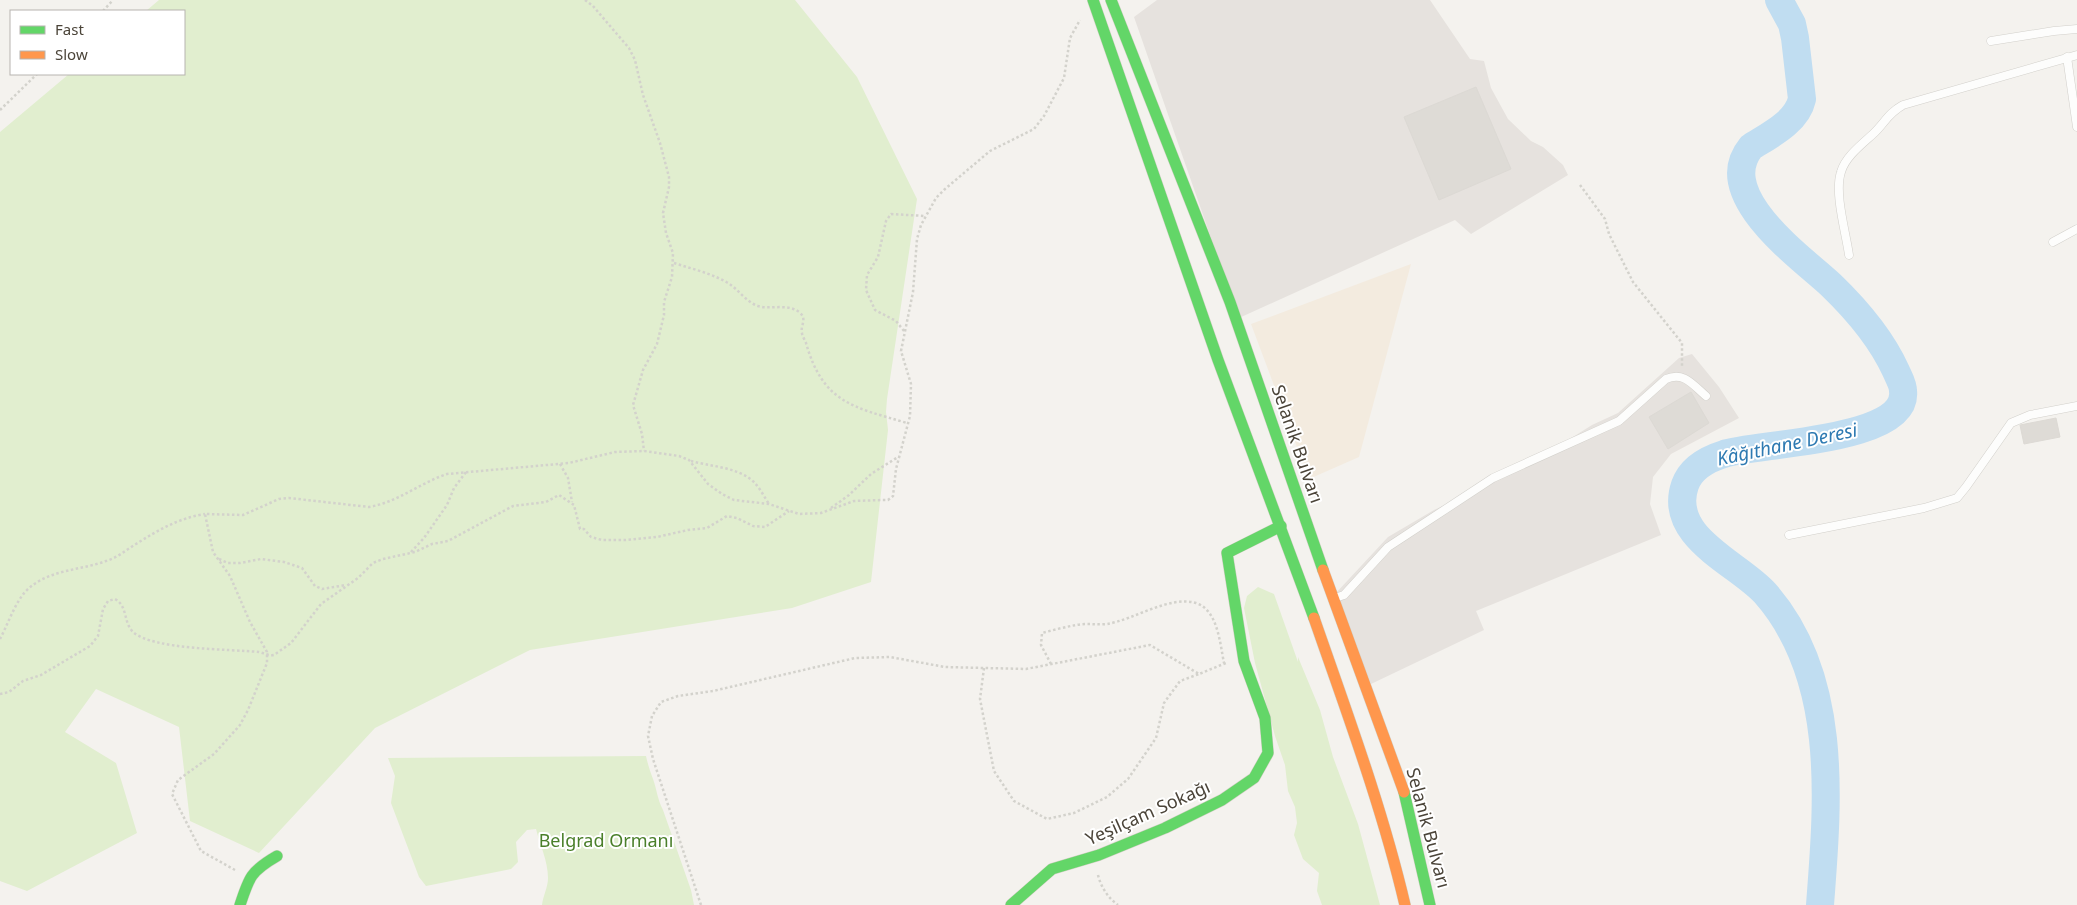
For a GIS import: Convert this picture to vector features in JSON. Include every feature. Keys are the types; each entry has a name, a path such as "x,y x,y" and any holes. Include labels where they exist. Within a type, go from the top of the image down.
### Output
{"main road":[{"path":"1093,0 1218,360 1282,526 1363,756 1393,854 1405,905"},
{"name":"Selanik Bulvarı","path":"1111,0 1230,302 1403,790 1430,905"},
{"name":"Yeşilçam Sokağı","path":"1011,905 1052,869 1094,856 1165,828 1222,800 1254,778 1268,753 1265,718 1244,661 1227,553 1282,526"},
{"path":"240,905 249,878 255,869 277,856"}],"lane":[{"path":"1991,41 2054,30 2077,29"},
{"path":"1849,255 1839,190 1841,171 1851,156 1876,132 1891,112 1903,105 2067,57 2077,56"},
{"path":"2067,57 2077,127"},
{"path":"2053,242 2077,229"},
{"path":"1334,599 1344,595 1388,547 1493,478 1619,422 1666,379 1674,375 1683,376 1706,396"},
{"path":"1789,535 1924,508 1957,498 2011,423 2030,415 2077,406"}],"path":[{"path":"104,10 113,0"},
{"path":"585,0 623,40 635,60 643,95 660,143 669,177 669,187 663,213 674,263 664,302 664,315 657,344 643,370 633,405 642,434 644,451"},
{"path":"689,460 708,484 722,494 744,502 769,504 809,515 854,501 888,500 893,496 899,456 910,416 910,384 901,351 913,292 917,239 925,216 936,198 990,151 1034,129 1044,116 1064,78 1070,38 1084,13"},
{"path":"0,110 36,75"},
{"path":"1580,185 1605,219 1609,234 1633,282 1682,343 1683,376"},
{"path":"905,332 896,321 875,310 866,290 866,280 878,257 886,222 890,214 925,216"},
{"path":"674,263 712,275 730,284 756,305 768,308 793,308 801,313 804,319 802,333 813,364 826,387 838,398 853,405 907,423"},
{"path":"0,639 25,592 50,575 106,562 167,525 188,517 205,514 243,515 279,499 289,498 369,507 380,505 408,494 433,479 447,474 560,464 615,452 644,451 679,456 735,472 749,478 769,504"},
{"path":"827,510 849,495 871,474 899,456"},
{"path":"560,464 568,478 572,503 576,510 580,529 584,530 591,537 602,540 657,537 707,528 728,516 753,526 765,527 789,511"},
{"path":"410,554 424,538 447,505 454,488 466,472"},
{"path":"0,694 9,692 24,681 41,675 90,646 98,636 103,609 108,602 115,599 122,604 129,626 140,637 176,646 274,655 291,643 321,604 348,585 373,563 383,559 410,554 432,544 448,542 514,506 546,502 559,495 572,503"},
{"path":"205,514 210,540 218,558 230,576 267,654 267,663 263,676 240,725 214,754 178,780 172,794 201,851 249,878"},
{"path":"218,558 228,563 261,559 284,562 302,568 315,586 322,589 348,585"},
{"path":"1051,664 1041,645 1042,633 1076,625 1108,624 1180,602 1197,603 1212,616 1218,632 1224,663"},
{"path":"701,905 653,759 648,736 652,716 661,702 678,696 713,691 855,658 890,657 925,664 1026,669 1150,644 1199,674"},
{"path":"984,668 980,699 994,771 1014,802 1047,819 1074,813 1107,797 1128,779 1156,738 1164,703 1180,681 1224,663 1244,661"},
{"path":"1094,856 1100,882 1111,900 1118,905"}],"shaded area":[{"path":"1157,0 1430,0 1470,59 1484,61 1491,88 1508,119 1531,141 1543,147 1563,165 1568,175 1471,234 1455,220 1239,318 1134,17"},
{"path":"1411,264 1359,457 1309,479 1251,324"},
{"path":"1692,354 1719,387 1739,418 1671,454 1653,477 1650,504 1661,535 1476,611 1484,630 1371,684 1335,594 1388,537 1434,510 1522,469 1592,425 1618,413 1679,358"}],"green space":[{"path":"159,0 795,0 857,77 917,199 887,399 888,430 871,582 792,608 530,650 375,728 259,853 190,821 179,727 96,689 65,732 116,763 137,833 27,891 0,881 0,132 68,75 185,75 185,10 147,10"},
{"path":"1258,587 1274,594 1298,662 1298,657 1320,710 1333,757 1358,824 1380,905 1322,905 1317,891 1319,873 1303,859 1294,835 1297,823 1295,807 1288,791 1285,765 1255,663 1244,608 1247,596"},
{"name":"Belgrad Ormanı","path":"646,756 659,802 691,890 694,905 542,905 548,881 548,872 536,829 527,830 516,842 518,862 511,869 426,886 419,877 391,803 395,776 388,758"}],"building":[{"path":"1476,87 1511,169 1439,200 1404,117"},
{"path":"1691,392 1709,423 1668,449 1649,417"},
{"path":"2056,418 2060,437 2024,444 2020,425"}],"waterway":[{"name":"Kâğıthane Deresi","path":"1779,0 1792,24 1802,99 1795,115 1789,121 1751,147 1742,166 1743,185 1751,204 1765,224 1782,242 1831,285 1868,325 1890,359 1901,381 1903,391 1898,408 1882,421 1857,430 1828,438 1741,450 1712,459 1701,465 1691,474 1685,485 1682,503 1686,520 1695,534 1708,547 1765,593 1789,626 1806,663 1817,701 1826,783 1820,905"}],"traffic: fast":[{"path":"1093,0 1218,360 1314,618"},
{"path":"1111,0 1230,302 1323,570"},
{"path":"1011,905 1052,869 1099,855 1165,828 1222,800 1254,778 1268,753 1265,718 1244,661 1227,553 1281,526"},
{"path":"1404,792 1430,905"},
{"path":"240,905 252,876 262,866 277,856"}],"traffic: slow":[{"path":"1323,570 1404,792"},
{"path":"1314,618 1375,796 1405,905"}]}
